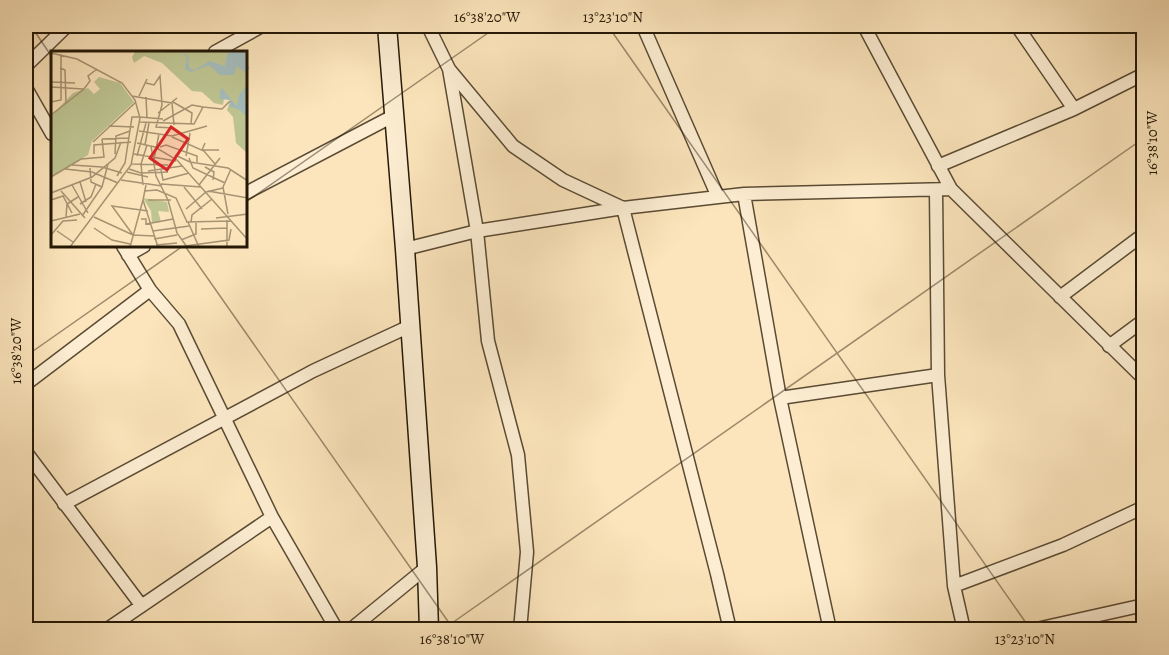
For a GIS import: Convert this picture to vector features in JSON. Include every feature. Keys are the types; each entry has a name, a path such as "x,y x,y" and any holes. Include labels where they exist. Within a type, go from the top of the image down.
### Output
{"main road":[{"path":"387,26 405,249 427,567 429,630"}],"street":[{"path":"26,66 67,26"},
{"path":"217,51 262,26"},
{"path":"428,26 449,69 513,146 563,180 623,208"},
{"path":"643,26 718,197"},
{"path":"864,26 951,189 1143,379"},
{"path":"1017,26 1074,109"},
{"path":"449,69 477,231 488,341 518,455 527,552 520,630"},
{"path":"938,166 1074,109 1143,74"},
{"path":"26,88 51,132"},
{"path":"248,192 395,115"},
{"path":"405,249 477,231 623,208 744,194 951,189"},
{"path":"936,190 938,375 954,586 964,630"},
{"path":"744,194 780,398 830,630"},
{"path":"623,208 730,630"},
{"path":"1060,297 1143,234"},
{"path":"125,250 150,290 179,324 272,517 337,630"},
{"path":"26,384 150,290"},
{"path":"1109,346 1143,320"},
{"path":"64,504 313,371 410,326"},
{"path":"780,398 938,375"},
{"path":"26,452 141,605"},
{"path":"954,586 1063,545 1143,507"},
{"path":"106,630 272,517"},
{"path":"350,630 427,567"},
{"path":"1032,630 1143,605"}]}
